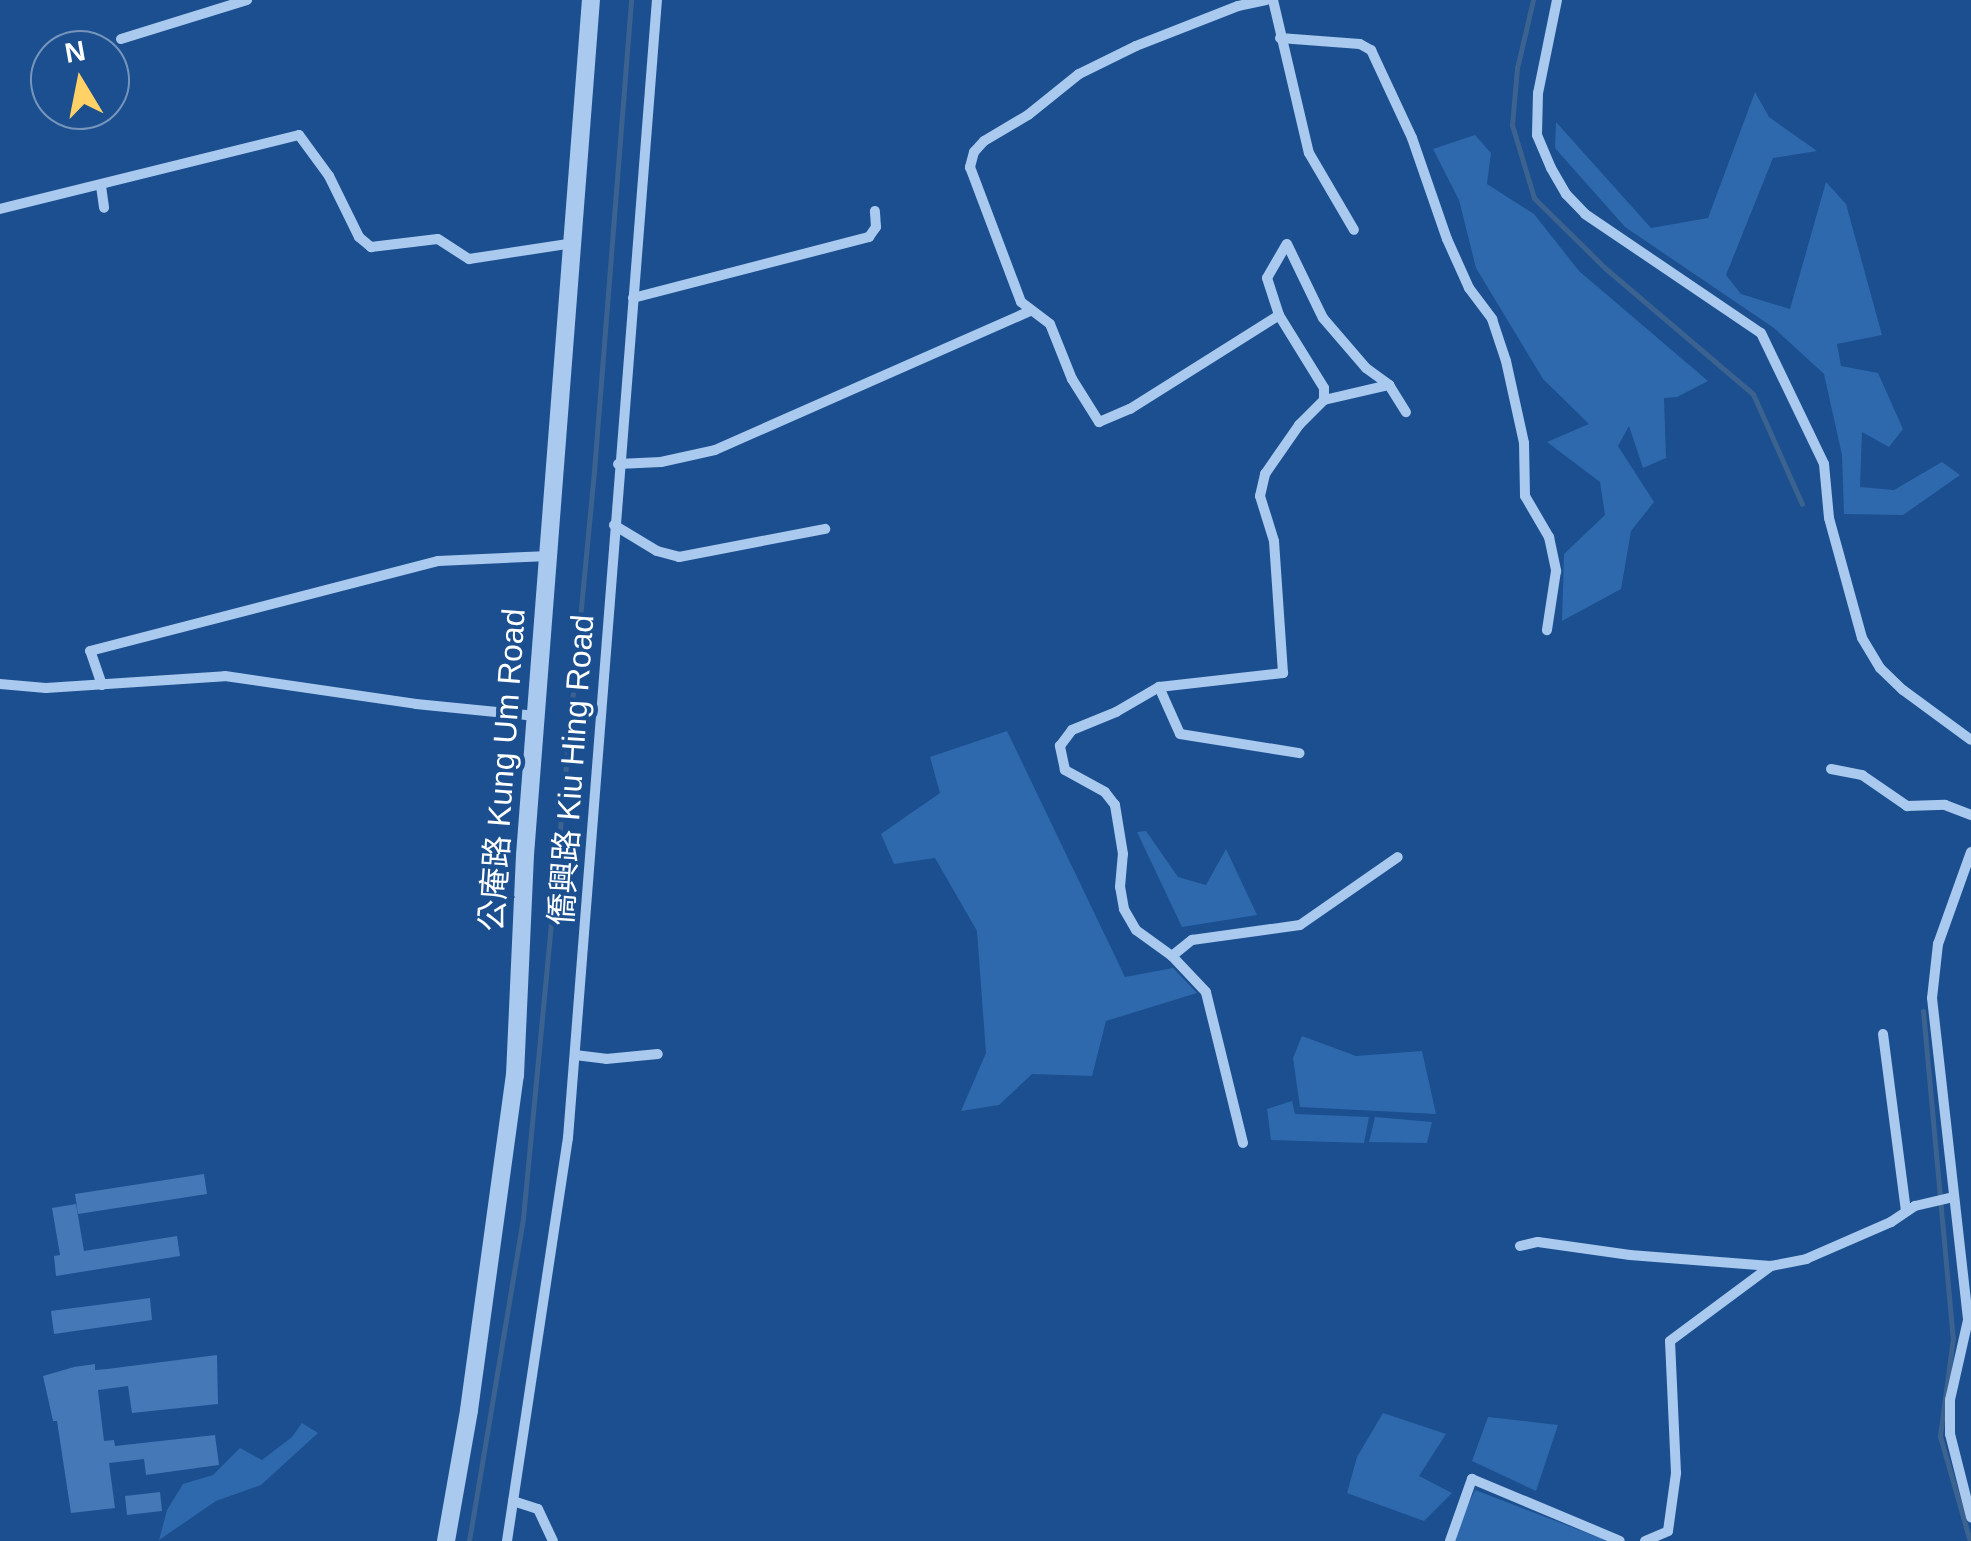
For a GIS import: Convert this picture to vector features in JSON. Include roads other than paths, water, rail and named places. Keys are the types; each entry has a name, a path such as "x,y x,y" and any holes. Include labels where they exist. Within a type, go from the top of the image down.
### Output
{"street":[{"path":"130,36 247,0"},
{"name":"公庵路 Kung Um Road","path":"446,1541 470,1410 515,1075 536,716 592,0"},
{"name":"僑興路 Kiu Hing Road","path":"507,1541 568,1138 657,0"},
{"path":"1279,316 1130,409 1099,422 1077,390 1050,324 1022,302 970,167 974,152 1079,74 1136,46 1269,0 1309,153 1354,230"},
{"path":"1557,0 1538,93 1537,134 1551,168 1566,194 1585,214 1761,333 1824,464 1828,518 1862,638 1880,668 1903,690 1971,740"},
{"path":"1280,38 1360,44 1370,50 1412,138 1447,238 1469,288 1492,319 1506,361 1524,443 1525,496 1549,537 1556,571 1547,630"},
{"path":"0,210 300,135 329,176 359,237 371,247 438,239 470,259 573,243"},
{"path":"102,186 104,208"},
{"path":"633,298 869,237 876,227 875,212"},
{"path":"1324,400 1324,388 1279,316 1267,278 1287,244 1322,318 1366,368 1389,386 1406,412"},
{"path":"618,464 661,462 715,450 1030,311"},
{"path":"1243,1143 1206,992 1172,956 1136,930 1124,909 1123,854 1115,805 1105,792 1065,770 1060,746 1072,730 1116,712 1158,687 1282,673 1274,540 1260,496 1265,474 1299,424 1324,400 1389,386"},
{"path":"614,525 657,552 678,557 825,529"},
{"path":"102,685 90,650 438,561 549,556"},
{"path":"0,684 102,685 225,676 416,704 536,716"},
{"path":"1158,687 1180,734 1299,753"},
{"path":"1831,769 1862,775 1906,806 1946,805 1971,814"},
{"path":"1971,852 1938,944 1932,998 1950,1197 1968,1320 1950,1400 1950,1434 1971,1517"},
{"path":"1172,956 1192,940 1300,926 1398,857"},
{"path":"1883,1034 1911,1208"},
{"path":"575,1056 606,1059 658,1054"},
{"path":"1520,1246 1538,1242 1630,1256 1771,1266 1806,1259 1891,1222 1911,1208 1950,1197"},
{"path":"1644,1541 1668,1530 1676,1473 1670,1341 1771,1266"},
{"path":"1450,1541 1472,1479 1620,1541"},
{"path":"514,1501 538,1509 553,1541"}],"waterway":[{"path":"469,1541 523,1218 594,471 631,0"},
{"path":"1533,0 1517,68 1512,125 1534,198 1605,268 1753,394 1802,504"},
{"path":"1923,1011 1953,1338 1940,1436 1970,1541"}]}
